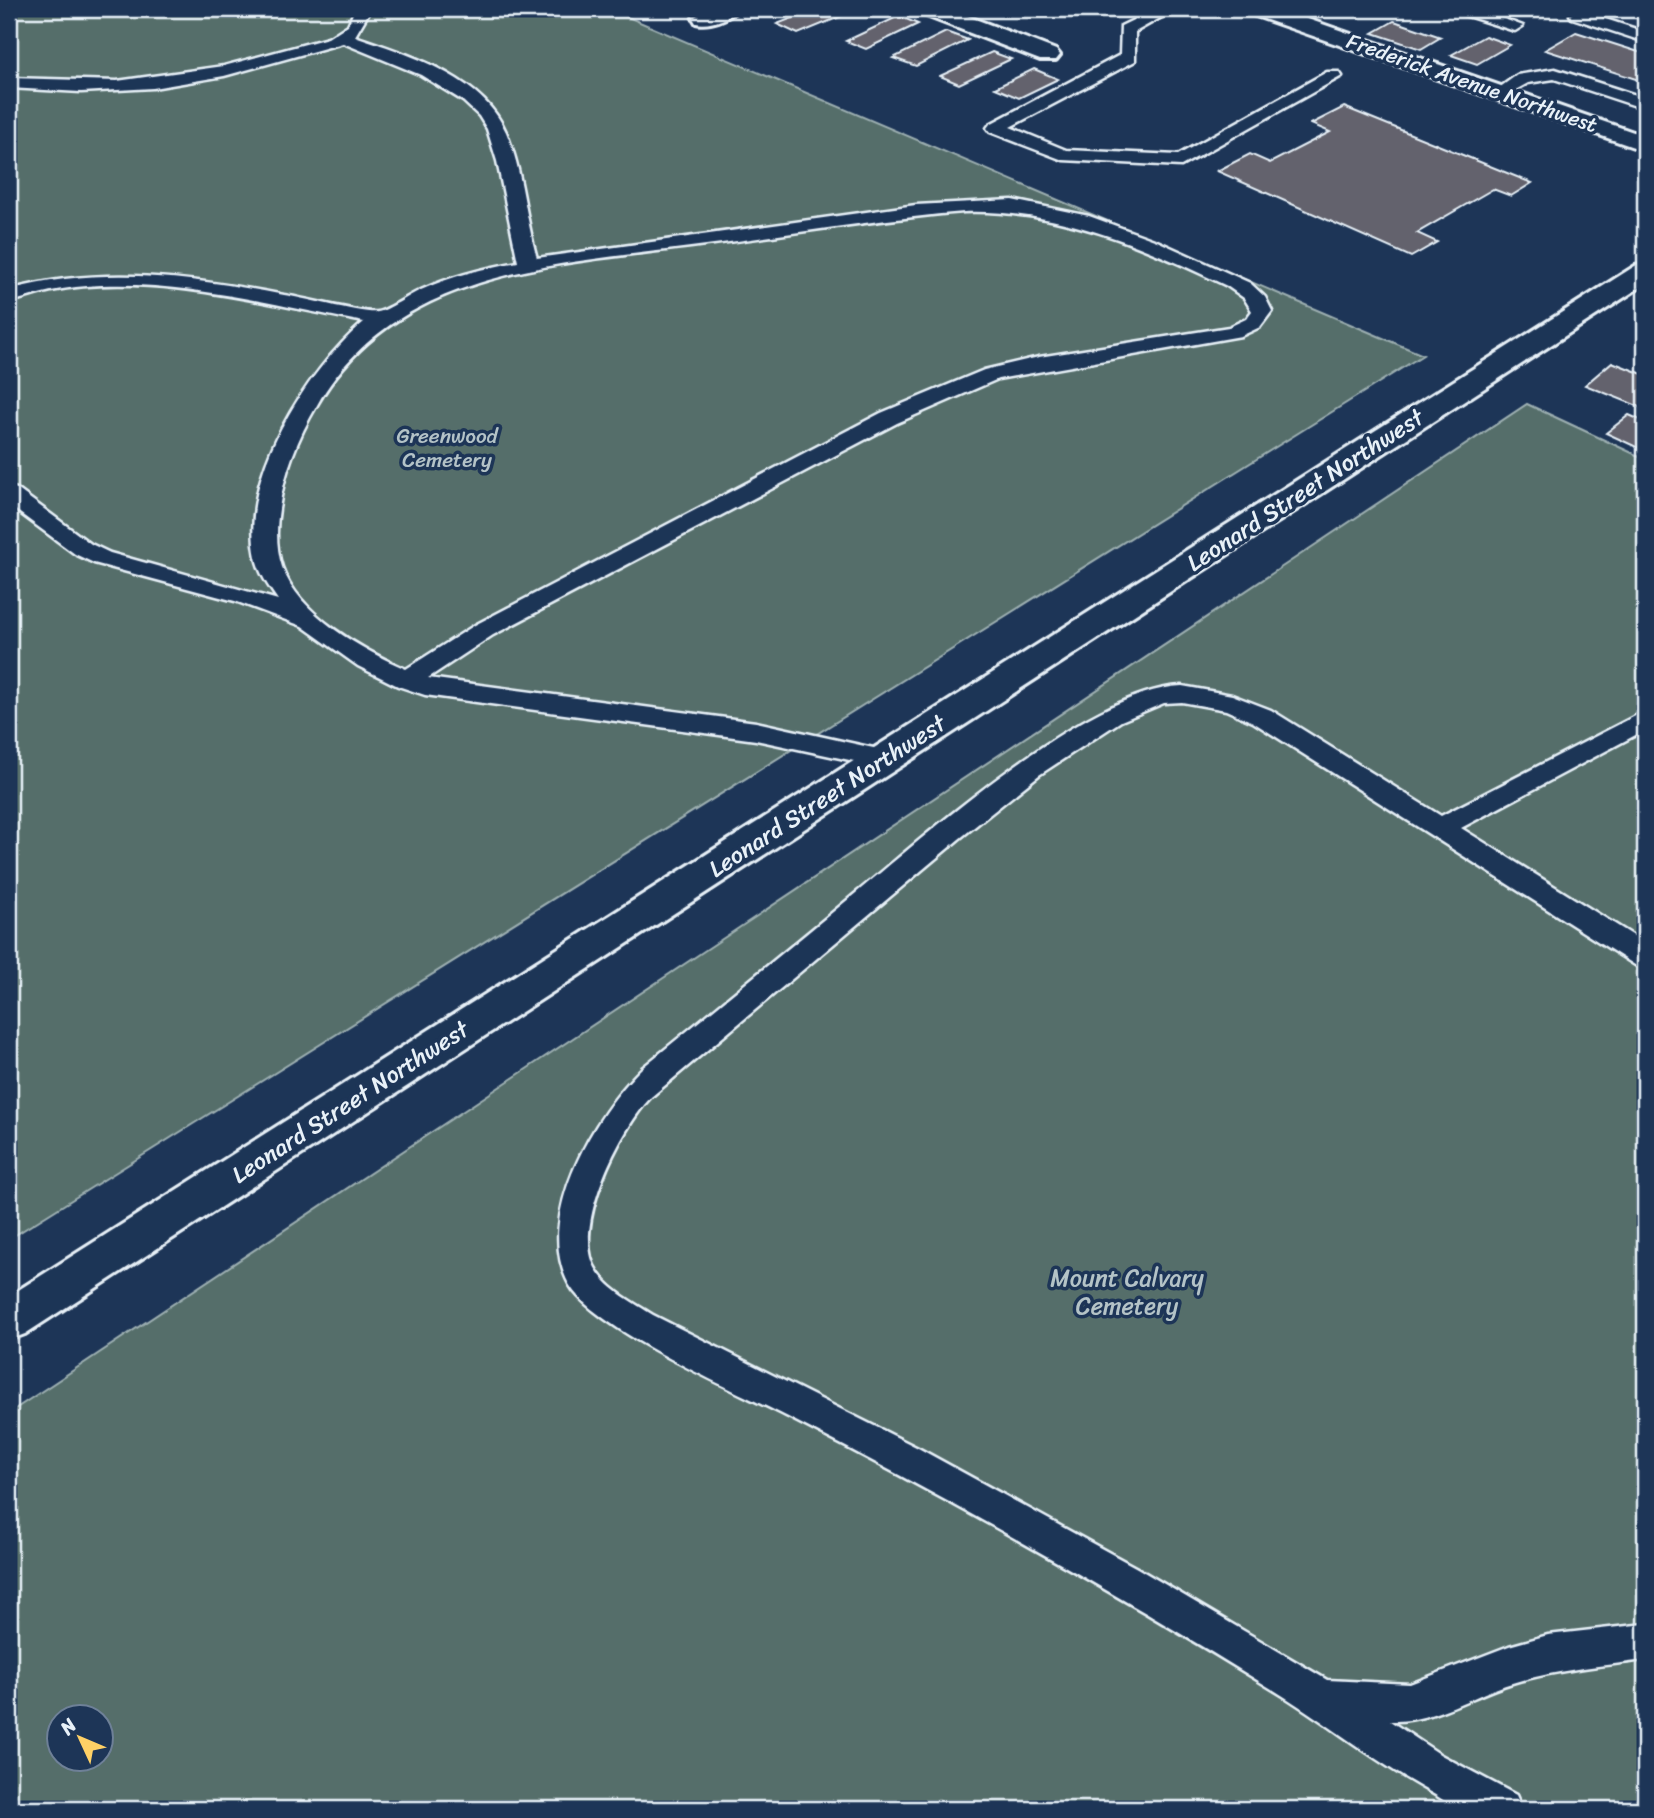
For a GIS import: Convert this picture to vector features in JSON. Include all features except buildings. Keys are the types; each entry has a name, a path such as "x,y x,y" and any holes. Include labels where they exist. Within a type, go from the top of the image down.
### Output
{"main road":[{"path":"704,18 727,9"},
{"path":"929,9 1048,55"},
{"name":"Frederick Avenue Northwest","path":"1258,9 1645,144"},
{"name":"Leonard Street Northwest","path":"9,1320 1645,272"}],"lane":[{"path":"9,83 87,87 182,80 272,60 341,37 354,28 363,9"},
{"path":"1168,9 1127,30 1129,57 996,128 1063,155 1181,161 1333,76"},
{"path":"1461,9 1514,26"},
{"path":"1611,9 1645,20"},
{"path":"1569,12 1645,37"},
{"path":"341,37 382,51 428,73 460,93 490,119 503,150 529,266"},
{"path":"1501,93 1523,79 1555,74 1645,104"},
{"path":"407,680 484,629 889,418 953,388 1038,363 1234,332 1253,323 1262,312 1257,300 1242,287 1145,243 1070,216 1014,206 941,210 529,266 438,290 380,319 345,351 303,409 285,442 275,470 265,524 268,562 279,585 312,621 379,668 407,680 433,689 756,731 887,759"},
{"path":"9,296 74,281 125,279 168,282 380,319"},
{"path":"9,494 82,549 102,558 243,596 312,621"},
{"path":"1502,1809 1427,1769 1321,1699 1124,1580 906,1459 641,1325 607,1302 580,1274 574,1245 579,1202 599,1150 622,1109 653,1076 1030,769 1112,715 1160,695 1182,694 1232,704 1252,712 1645,957"},
{"path":"1440,828 1645,719"},
{"path":"1321,1699 1410,1703 1509,1665 1548,1654 1645,1642"}],"green space":[{"name":"Greenwood Cemetery","path":"9,9 609,9 1423,355 9,1239"},
{"name":"Mount Calvary Cemetery","path":"1527,404 1645,459 1645,1809 9,1809 9,1413"}]}
